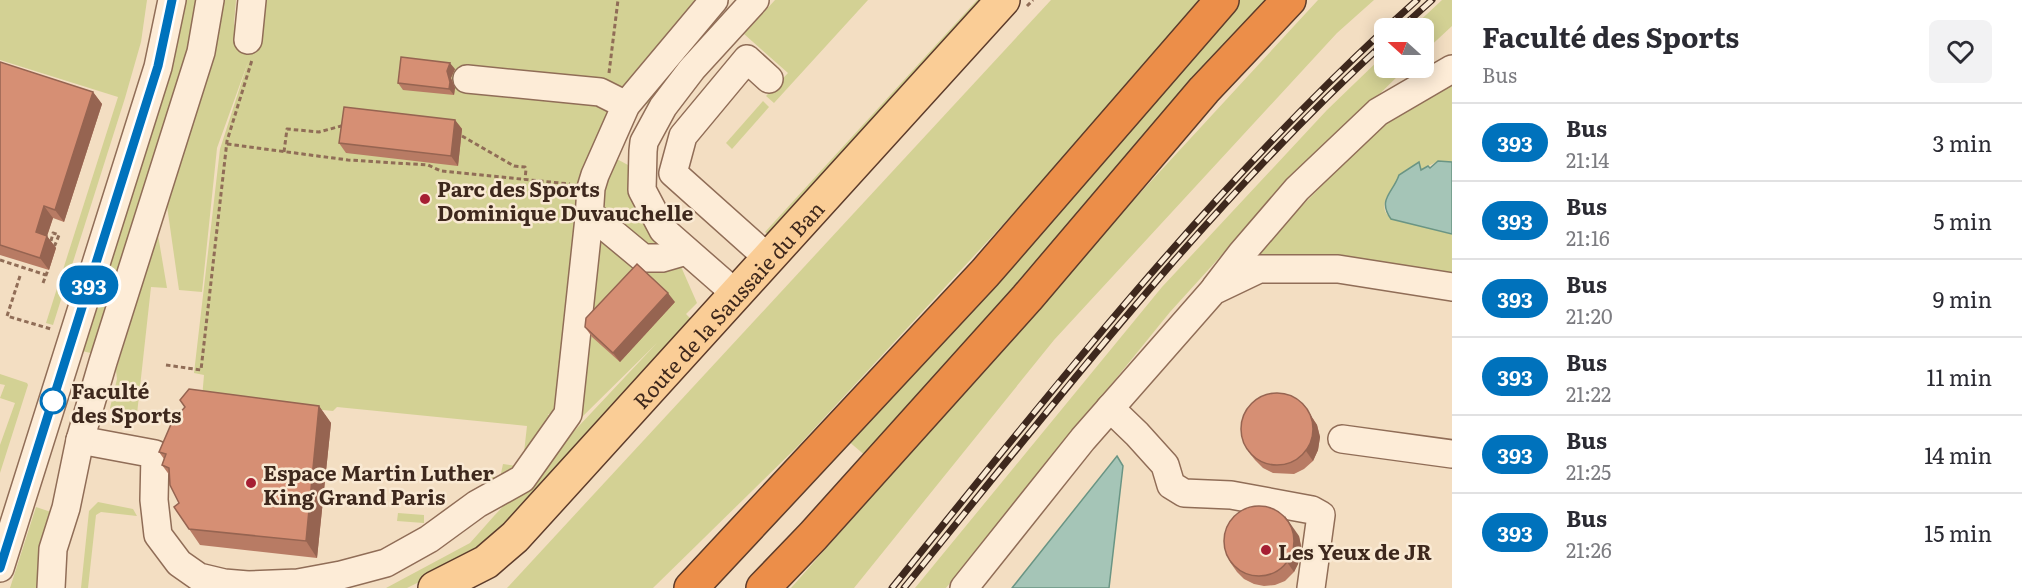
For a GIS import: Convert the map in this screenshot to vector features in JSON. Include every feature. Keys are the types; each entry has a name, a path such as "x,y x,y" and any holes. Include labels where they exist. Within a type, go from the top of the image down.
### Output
{"highway":[{"path":"691,588 985,273 1222,0"},
{"path":"763,588 813,536 1027,298 1204,90 1289,0"},
{"path":"671,588 702,561 726,552"}],"main road":[{"name":"Route de la Saussaie du Ban","path":"435,588 486,562 515,537 1003,0"}],"street":[{"path":"0,568 156,75 172,0"},
{"path":"51,588 53,549 66,508 80,440 201,52 210,0"},
{"path":"250,48 252,0"},
{"path":"80,440 155,454 154,500 162,555 179,563 199,577 224,583 248,585 298,583 386,563 429,539 477,504 522,479 568,414 591,188 595,175 626,105 714,0"},
{"path":"735,293 663,230 642,190 644,142 663,107 692,69 755,0"},
{"path":"768,258 673,173 682,136 747,59 769,79"},
{"path":"964,588 1110,408 1297,189 1378,112 1452,69"},
{"path":"467,79 600,92 626,105"},
{"path":"589,218 597,219 643,258 662,258 686,251"},
{"path":"1212,291 1259,269 1338,269 1452,287"},
{"path":"1110,408 1165,465 1171,485 1184,493 1231,495 1312,510 1321,515 1311,588"},
{"path":"1342,439 1452,454"},
{"path":"66,508 67,588"}],"path":[{"path":"609,79 618,0"},
{"path":"166,365 201,370 227,144 250,48"},
{"path":"284,152 287,129 319,132 349,124"},
{"path":"462,136 514,166 525,167 525,180"},
{"path":"227,144 348,160 428,165 441,171 574,185"},
{"path":"49,246 50,244 55,245 58,235 53,233 51,241"},
{"path":"0,260 47,272 44,283"},
{"path":"20,276 7,316 45,328"}],"shaded area":[{"path":"0,0 147,0 141,42 125,98 53,325 46,323 118,97 0,60"},
{"path":"186,0 202,0 196,33 95,354 82,351 173,66"},
{"name":"Parc des Sports Dominique Duvauchelle","path":"224,0 236,0 234,24 245,44 261,0 727,0 652,103 641,105 613,157 628,165 630,186 679,262 697,303 686,314 693,321 518,519 476,554 407,588 386,588 470,543 657,343 582,417 548,414 556,424 529,460 485,490 488,476 500,478 503,464 517,466 523,461 527,426 337,407 333,411 202,398 204,375 194,373 220,149 248,62 217,148 202,292 179,290 167,206 211,66"},
{"path":"775,0 868,0 774,103 766,96 788,73 744,34"},
{"path":"977,0 991,0 771,237 765,232"},
{"path":"1051,0 1202,0 1022,204 799,445 653,588 507,588"},
{"path":"1239,0 1274,0 867,457 847,440"},
{"path":"1318,0 1374,0 1337,33 1054,340 854,588 791,588 1130,204"},
{"path":"1442,0 1452,0 1452,26 1434,43 1434,18 1423,18"},
{"path":"1374,65 1374,78 1396,78 1267,205 1170,312 946,588 915,588 1162,287 1327,110"},
{"path":"1452,80 1452,162 1438,161 1421,170 1419,163 1391,191 1385,204 1385,212 1391,219 1452,234 1452,278 1254,254 1403,104"},
{"path":"763,101 769,107 732,149 726,143"},
{"path":"1438,161 1452,162 1452,234 1391,219 1387,212 1386,201 1399,175 1419,162 1421,170 1428,166 1430,168"},
{"path":"158,235 167,288 151,287 136,423 120,419 110,408 117,379 116,370"},
{"path":"0,374 28,385 0,473 0,445 15,403 0,398 5,385 0,384"},
{"path":"1117,456 1123,466 1109,588 1012,588"},
{"path":"98,502 133,509 137,516 101,512 96,515 88,588 81,588 89,511"},
{"path":"36,507 51,512 44,548 41,588 10,588"},
{"path":"398,513 424,515 424,523 397,521"}],"building":[{"path":"401,57 450,63 447,71 449,89 398,83"},
{"path":"0,62 93,92 55,210 44,206 36,232 47,236 40,258 0,245"},
{"path":"344,107 455,120 451,156 339,143"},
{"path":"637,264 668,293 613,353 585,327 586,318"},
{"name":"Espace Martin Luther King Grand Paris","path":"189,389 319,406 306,541 189,529 174,507 179,503 170,485 169,468 162,465 166,454 159,452 172,422 185,407 180,400"},
{"name":"Les Yeux de JR","path":"1277,393 1297,399 1307,409 1313,429 1307,449 1297,459 1277,465 1257,459 1247,449 1241,429 1247,409 1257,399"},
{"name":"Les Yeux de JR","path":"1252,506 1266,506 1279,512 1288,521 1294,534 1292,554 1284,566 1266,576 1252,576 1239,570 1230,561 1224,548 1224,534 1230,521 1239,512"}],"railway":[{"path":"1397,18 1417,0"},
{"path":"1412,18 1432,0"},
{"path":"892,588 1068,371 1189,230 1252,161 1374,40"},
{"path":"904,588 1076,376 1194,238 1255,171 1374,53"}],"bus line":[{"name":"393","path":"0,568 158,66 172,0"}],"place":[{"name":"Parc des Sports Dominique Duvauchelle","path":"425,199"},
{"name":"Faculté des Sports","path":"53,401"},
{"name":"Espace Martin Luther King Grand Paris","path":"251,483"},
{"name":"Les Yeux de JR","path":"1266,550"}]}
